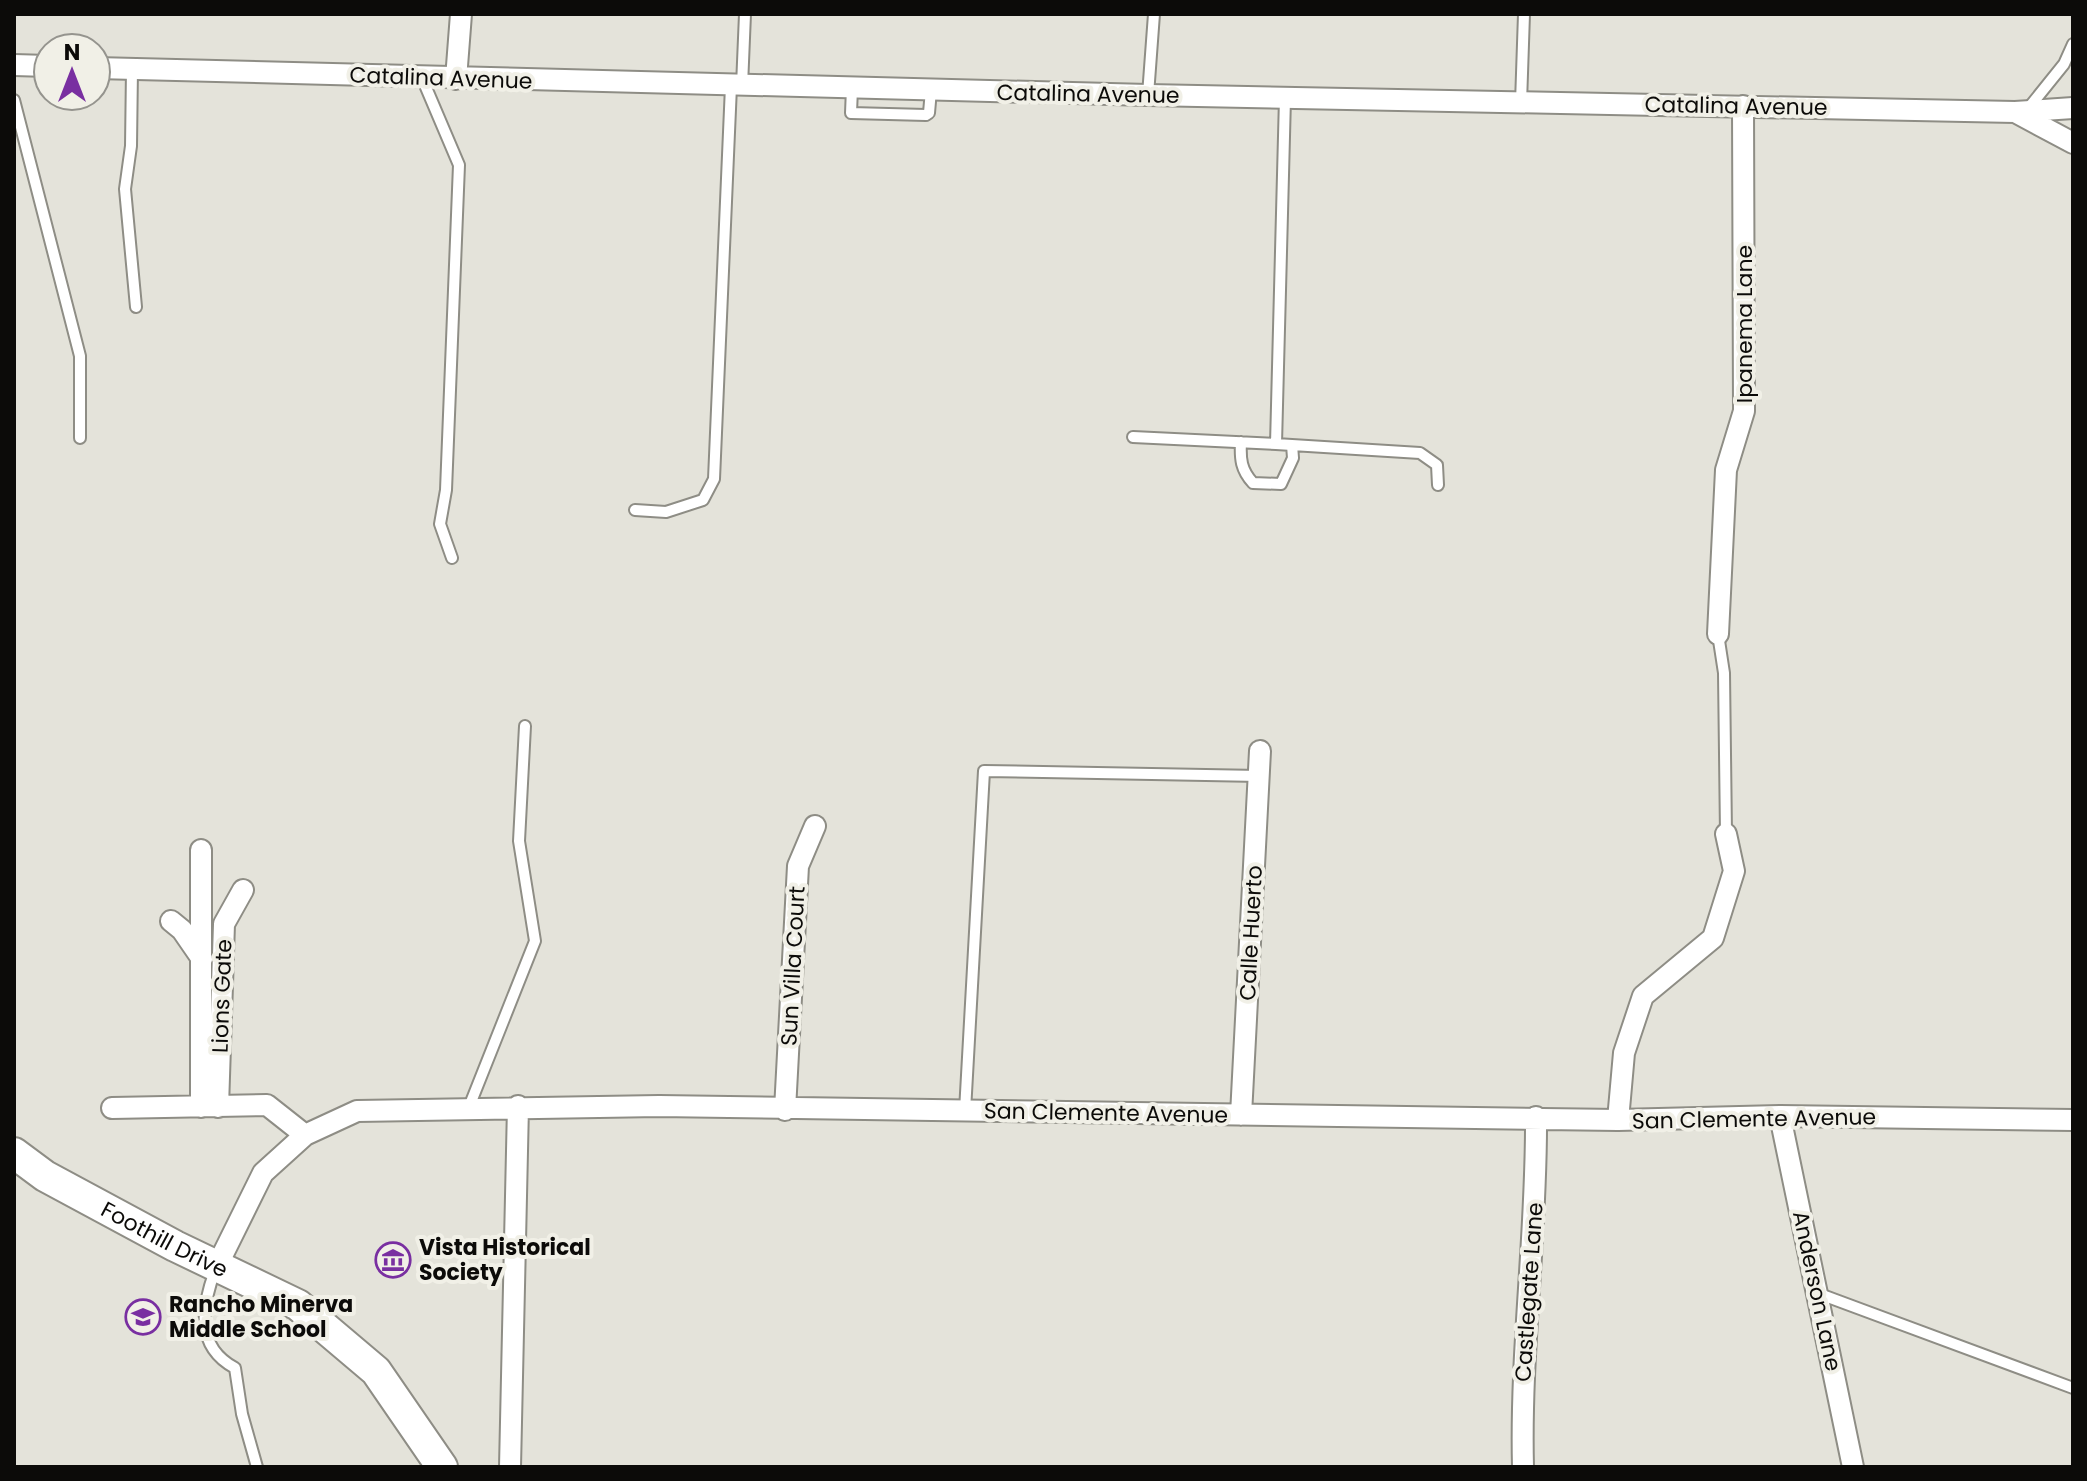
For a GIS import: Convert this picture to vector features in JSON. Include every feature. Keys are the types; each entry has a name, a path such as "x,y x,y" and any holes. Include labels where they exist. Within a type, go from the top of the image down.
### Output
{"main road":[{"name":"Foothill Drive","path":"14,1153 45,1176 298,1305 376,1371 442,1467"}],"street":[{"path":"456,79 461,14"},
{"name":"Catalina Avenue","path":"112,68 736,86 2021,111 2073,143"},
{"name":"Ipanema Lane","path":"1718,634 1726,470 1744,411 1743,106"},
{"path":"2021,111 2073,108"},
{"name":"Calle Huerto","path":"1241,1115 1260,751"},
{"name":"Sun Villa Court","path":"785,1110 798,866 815,826"},
{"path":"1618,1120 1624,1053 1643,996 1713,938 1734,871 1726,834"},
{"path":"201,850 202,959 210,1107"},
{"name":"Lions Gate","path":"210,1107 224,924 243,890"},
{"path":"171,921 182,930 202,959"},
{"path":"112,1108 267,1105 305,1135"},
{"path":"510,1467 518,1106"},
{"name":"San Clemente Avenue","path":"217,1266 263,1173 305,1135 357,1111 518,1106 1618,1120 1780,1116 2073,1120"},
{"name":"Anderson Lane","path":"1780,1116 1853,1467"},
{"name":"Castlegate Lane","path":"1523,1467 1521,1397 1534,1249 1536,1117"}],"lane":[{"path":"635,510 666,512 703,500 714,479 736,86 745,14"},
{"path":"1148,95 1154,14"},
{"path":"1521,103 1524,14"},
{"path":"2021,111 2064,64 2073,44"},
{"path":"132,69 131,146 125,189 136,307"},
{"path":"422,78 459,165 446,490 440,524 452,558"},
{"path":"1276,444 1285,98"},
{"path":"14,100 80,356 80,438"},
{"path":"1133,437 1420,453 1437,465 1438,485"},
{"path":"1241,442 1240,462 1247,476 1253,483 1274,485 1281,484 1293,458 1292,445"},
{"path":"1718,634 1724,673 1726,834"},
{"path":"469,1107 535,941 519,841 525,726"},
{"path":"965,1111 984,771 1260,776"},
{"path":"217,1266 204,1298 204,1337 223,1362 235,1368 242,1414 257,1467"},
{"path":"1817,1293 2073,1388"}],"place":[{"name":"Vista Historical Society","path":"393,1260"},
{"name":"Rancho Minerva Middle School","path":"143,1317"}]}
